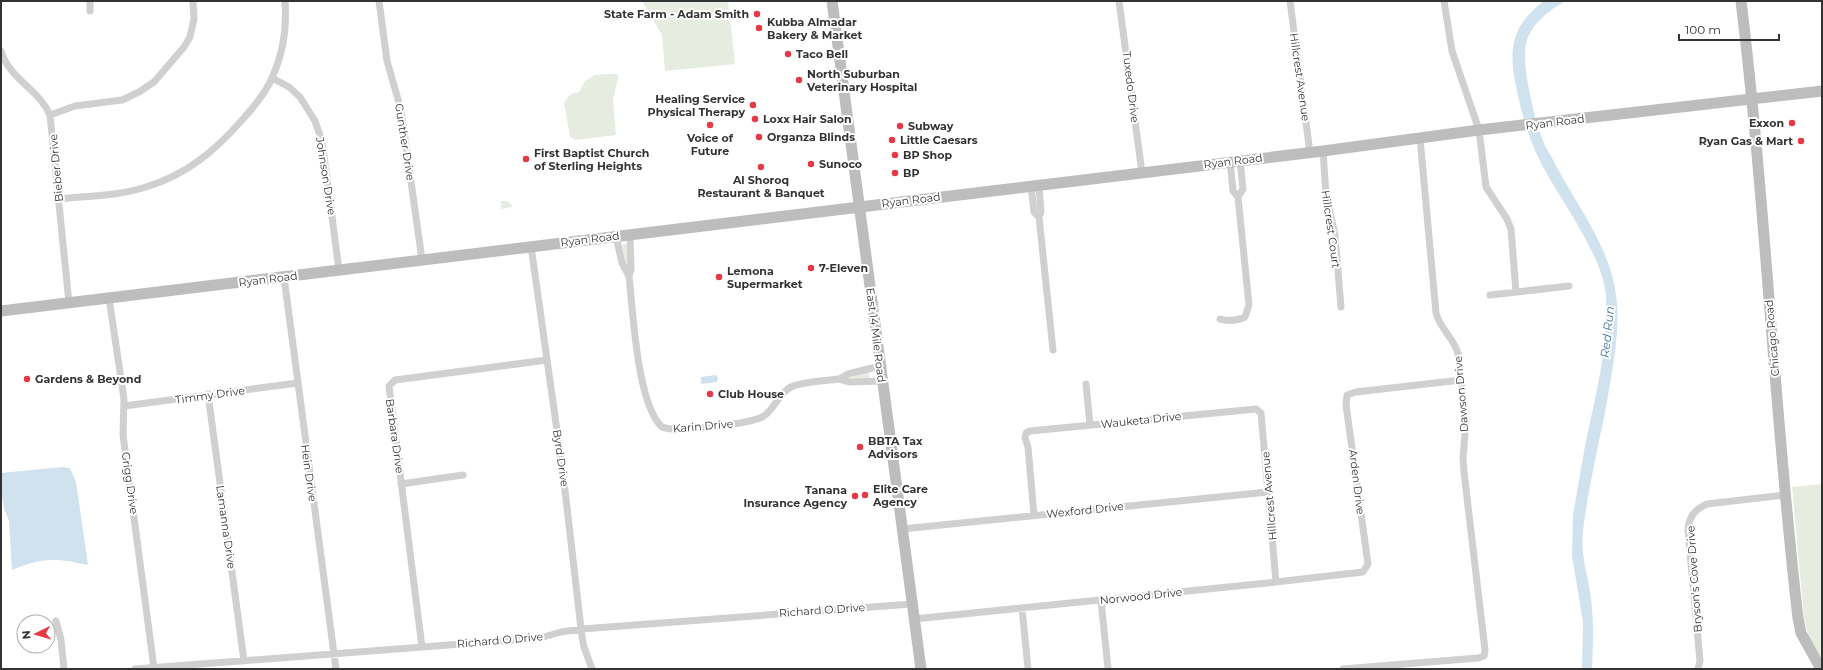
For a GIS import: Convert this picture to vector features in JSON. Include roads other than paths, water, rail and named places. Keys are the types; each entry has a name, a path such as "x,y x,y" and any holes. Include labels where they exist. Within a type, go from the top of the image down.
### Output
{"main road":[{"name":"East 14 Mile Road","path":"832,1 921,669"},
{"name":"Chicago Road","path":"1741,1 1753,99 1755,141 1785,495 1799,626 1805,641 1821,669"},
{"name":"Ryan Road","path":"1,311 860,206 1310,153 1479,130 1822,91"}],"street":[{"path":"90,1 90,11"},
{"path":"50,115 80,105 122,100 150,85 184,47 190,37 194,19 193,1"},
{"path":"59,199 111,194 145,188 182,173 215,150 260,98 272,78 280,56 284,37 285,1"},
{"name":"Gunther Drive","path":"379,1 387,61 401,110 422,260"},
{"name":"Tuxedo Drive","path":"1119,1 1142,173"},
{"name":"Hillcrest Avenue","path":"1290,1 1310,153"},
{"path":"1444,1 1452,51 1479,130 1486,187 1507,218 1511,229 1516,292"},
{"name":"Bieber Drive","path":"1,51 8,66 22,82 41,99 50,115 69,303"},
{"name":"Johnson Drive","path":"272,78 289,87 300,97 315,121 322,141 339,270"},
{"name":"Dawson Drive","path":"1343,669 1478,658 1484,656 1485,642 1464,472 1463,458 1466,421 1461,380 1457,350 1440,324 1436,313 1420,138"},
{"name":"Hillcrest Court","path":"1323,151 1326,194 1335,234 1341,307"},
{"path":"1220,319 1227,321 1245,317 1249,305 1238,197 1243,190 1235,161"},
{"path":"1035,186 1041,212 1039,217 1053,350"},
{"name":"Karin Drive","path":"630,234 631,269 629,276 643,388 654,417 662,427 677,430 753,420 767,413 785,391 793,386 839,379 848,374 880,366"},
{"name":"Karin Drive","path":"616,236 622,264 629,276"},
{"name":"Byrd Drive","path":"532,246 563,473 584,647 592,669"},
{"name":"Hein Drive","path":"284,277 336,669"},
{"path":"1490,295 1569,286"},
{"name":"Grigg Drive","path":"109,298 124,406 123,435 154,668"},
{"name":"Barbara Drive","path":"422,647 388,389 392,381 547,360"},
{"name":"Karin Drive","path":"839,379 850,382 882,381"},
{"name":"Arden Drive","path":"1366,569 1367,555 1346,400 1347,396 1356,392 1461,380"},
{"name":"Timmy Drive","path":"124,406 159,403 208,394 297,383"},
{"path":"1086,384 1090,425"},
{"name":"Lamanna Drive","path":"208,394 244,661"},
{"name":"Wauketa Drive","path":"1034,515 1028,447 1025,435 1030,431 1250,409 1259,410"},
{"name":"Hillcrest Avenue","path":"1259,410 1261,413 1276,582"},
{"path":"401,484 463,475"},
{"name":"Wexford Drive","path":"902,529 1268,492"},
{"name":"Bryson's Cove Drive","path":"1698,669 1700,661 1688,531 1690,519 1697,510 1707,504 1785,495"},
{"name":"Norwood Drive","path":"914,619 1360,573 1366,569"},
{"path":"1101,600 1108,669"},
{"name":"Richard O Drive","path":"135,669 540,638 561,632 582,629 912,604"},
{"path":"1022,608 1028,669"},
{"path":"56,621 61,640 64,669"}],"water":[{"name":"Red Run","path":"1544,1 1565,1 1540,20 1532,30 1527,40 1525,63 1535,116 1544,144 1590,225 1607,259 1616,295 1617,306 1614,362 1582,539 1583,556 1592,607 1592,669 1582,669 1583,622 1572,555 1573,515 1603,353 1606,296 1603,280 1589,246 1580,228 1549,178 1533,145 1518,96 1512,60 1515,38 1525,19"},
{"path":"716,375 718,378 717,382 701,383 701,377"},
{"path":"62,467 70,468 76,482 88,565 67,561 49,560 32,563 12,570 9,521 4,508 1,490 1,473"}],"place":[{"name":"State Farm - Adam Smith","path":"757,14"},
{"name":"Kubba Almadar Bakery & Market","path":"759,28"},
{"name":"Taco Bell","path":"788,54"},
{"name":"North Suburban Veterinary Hospital","path":"799,80"},
{"name":"Healing Service Physical Therapy","path":"753,105"},
{"name":"Loxx Hair Salon","path":"755,119"},
{"name":"Exxon","path":"1792,123"},
{"name":"Voice of Future","path":"710,125"},
{"name":"Subway","path":"900,126"},
{"name":"Organza Blinds","path":"759,137"},
{"name":"Little Caesars","path":"892,140"},
{"name":"Ryan Gas & Mart","path":"1801,141"},
{"name":"BP Shop","path":"895,155"},
{"name":"First Baptist Church of Sterling Heights","path":"526,159"},
{"name":"Sunoco","path":"811,164"},
{"name":"Al Shoroq Restaurant & Banquet","path":"761,167"},
{"name":"BP","path":"895,173"},
{"name":"7-Eleven","path":"811,268"},
{"name":"Lemona Supermarket","path":"719,277"},
{"name":"Gardens & Beyond","path":"27,379"},
{"name":"Club House","path":"710,394"},
{"name":"BBTA Tax Advisors","path":"860,447"},
{"name":"Elite Care Agency","path":"865,495"},
{"name":"Tanana Insurance Agency","path":"855,496"}]}
